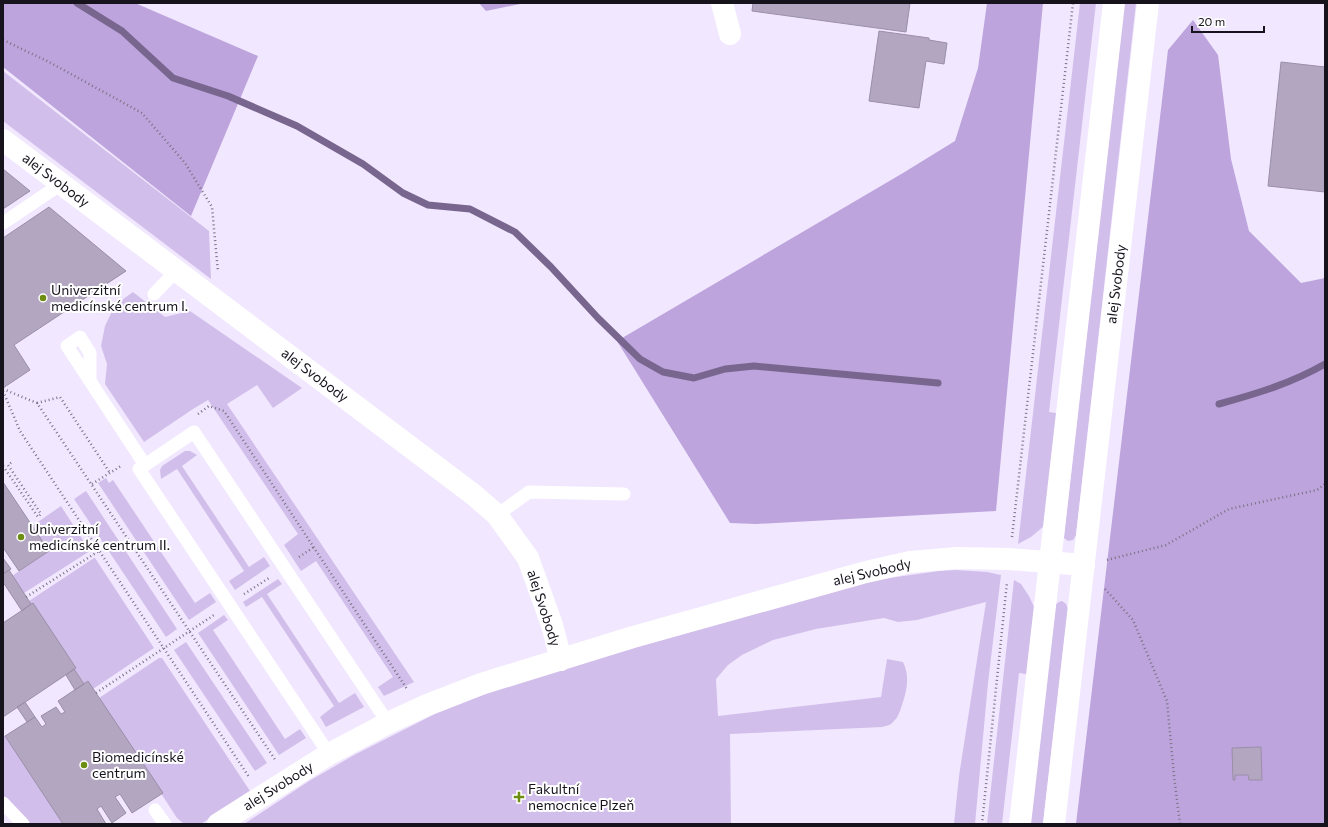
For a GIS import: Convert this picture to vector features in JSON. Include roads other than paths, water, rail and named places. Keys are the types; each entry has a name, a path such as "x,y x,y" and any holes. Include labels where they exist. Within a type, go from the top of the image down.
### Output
{"street":[{"path":"722,3 730,34"},
{"path":"1020,824 1114,3"},
{"name":"alej Svobody","path":"1054,824 1148,3"},
{"name":"alej Svobody","path":"3,140 461,485 497,515 528,558 552,625 561,660"},
{"name":"alej Svobody","path":"218,824 329,754 388,723 427,705 482,684 633,637 866,572 910,562 957,558 1050,562 1084,566"}],"lane":[{"path":"3,222 61,184"},
{"path":"154,294 176,271"},
{"path":"90,381 145,465"},
{"path":"329,754 139,469 194,432 388,723"},
{"path":"497,515 530,492 624,494"},
{"path":"3,803 23,824"},
{"path":"155,810 164,824"}],"waterway":[{"path":"77,3 122,31 173,78 228,96 297,126 363,164 403,193 428,205 470,209 515,232 640,359 663,372 694,378 725,369 754,366 938,383"},
{"path":"1219,404 1274,387 1300,377 1325,364"}],"place":[{"name":"Univerzitní medicínské centrum I.","path":"43,298"},
{"name":"Univerzitní medicínské centrum II.","path":"21,537"},
{"name":"Biomedicínské centrum","path":"84,765"},
{"name":"Fakultní nemocnice Plzeň","path":"519,797"}]}
